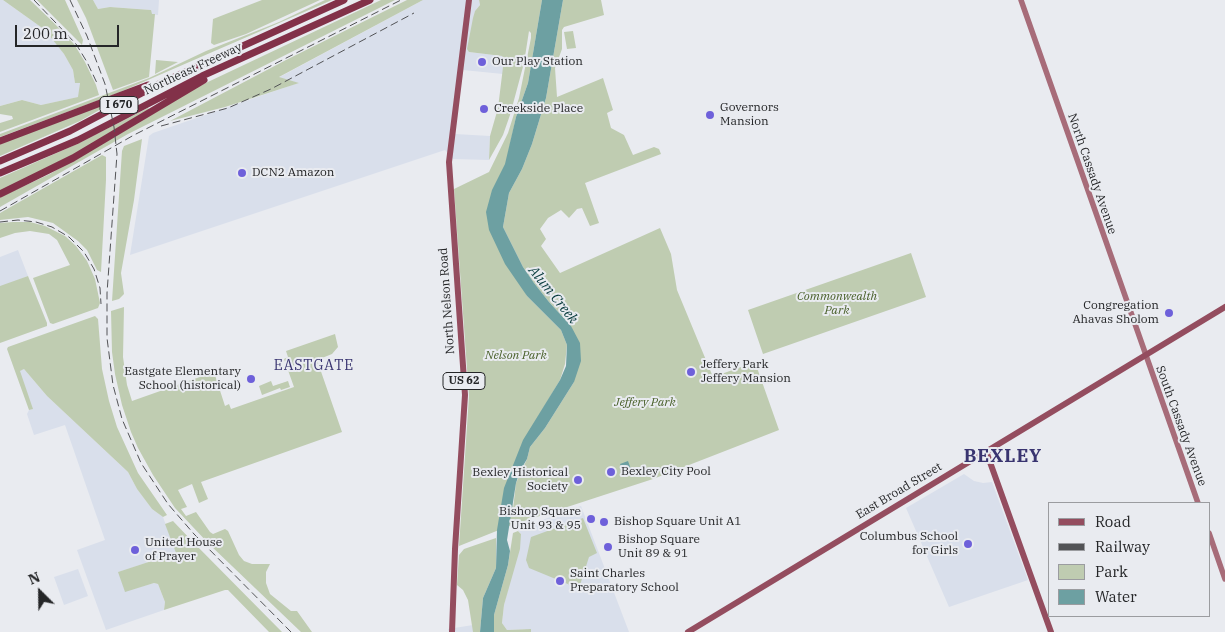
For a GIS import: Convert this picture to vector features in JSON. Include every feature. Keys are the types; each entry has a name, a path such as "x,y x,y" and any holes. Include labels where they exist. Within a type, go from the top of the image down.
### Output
{"highway":[{"name":"Northeast Freeway","path":"0,161 70,131 160,84 344,0"},
{"name":"Northeast Freeway","path":"0,173 78,140 158,97 370,0"},
{"path":"0,141 140,88 238,48"},
{"path":"0,194 42,175 87,150 174,96 215,74 220,68"}],"main road":[{"name":"North Nelson Road","path":"452,632 455,549 465,395 449,162 469,0"},
{"name":"East Broad Street","path":"688,632 1225,307"},
{"path":"986,451 1051,632"}],"street":[{"name":"North Cassady Avenue","path":"1021,0 1145,355"},
{"name":"South Cassady Avenue","path":"1145,355 1198,502"},
{"path":"1210,536 1225,579"}],"shaded area":[{"path":"0,0 3,0 45,30 54,40 73,70 75,83 80,83 79,97 41,105 22,100 0,106"},
{"path":"93,0 159,0 158,15 151,14 151,10 110,7 98,9"},
{"path":"423,0 479,0 480,5 475,11 469,52 502,56 504,59 503,74 463,70 455,134 490,136 489,160 453,159 445,150 130,255 149,136 298,83 278,78"},
{"path":"18,250 28,276 0,287 0,257"},
{"path":"24,369 47,396 128,472 137,489 152,509 163,517 176,553 119,572 125,591 154,583 158,584 165,602 164,610 106,630 77,550 105,540 65,425 34,435 27,414 32,409 19,371"},
{"name":"Columbus School for Girls","path":"964,474 974,481 992,482 1028,580 949,607 906,508"},
{"name":"Saint Charles Preparatory School","path":"581,506 629,632 531,632 531,629 507,630 502,623 504,605 521,534 517,529"},
{"path":"78,569 88,596 64,605 54,577"},
{"path":"473,625 473,632 449,632 448,629"}],"green space":[{"path":"3,0 30,0 54,23 74,44 85,62 99,95 0,132 0,123 13,119 12,116 0,114 0,106 22,100 41,105 78,97 80,83 75,83 73,70 64,54 45,30"},
{"path":"37,0 65,0 83,40 82,45"},
{"path":"77,0 93,0 98,9 110,7 151,10 152,14 155,14 149,77 113,90 86,18"},
{"path":"262,0 320,0 246,34 214,45 211,43 213,19"},
{"path":"325,0 332,0 118,93 0,137 0,134 149,78 206,51 279,22"},
{"path":"381,0 395,0 128,134 0,207 0,197 50,174 191,90"},
{"path":"407,0 423,0 279,77 299,83 225,107 170,121 286,60"},
{"path":"479,0 542,0 528,83 516,117 493,224 527,296 561,330 567,345 565,364 560,380 535,422 510,484 513,509 516,483 527,459 530,447 545,428 574,382 571,326 549,302 523,267 503,227 509,193 522,169 532,144 546,98 563,0 601,0 604,15 564,27 562,30 562,49 555,68 557,97 603,78 613,110 607,113 611,128 624,135 633,155 654,147 659,149 661,154 585,183 599,223 590,226 582,208 577,209 569,218 561,210 548,218 540,229 546,239 541,246 560,273 660,228 671,254 677,290 713,377 755,362 779,430 653,479 509,526 459,546 469,396 454,189 489,172 508,133 519,98 531,38 529,31 524,63 510,115 503,135 489,160 490,136 498,108 504,59 502,56 469,52 467,49 475,11 480,5"},
{"path":"573,31 576,48 567,49 564,32"},
{"path":"156,60 178,62 155,74"},
{"path":"101,104 103,108 80,121 0,156 0,143"},
{"path":"148,108 80,152 0,191 0,178 77,144"},
{"path":"142,139 134,200 121,273 124,294 119,299 112,301 122,151 124,146"},
{"path":"102,155 106,157 106,180 101,272 97,270 87,250 53,223 28,217 0,220 0,213"},
{"path":"30,222 45,226 65,236 76,246 87,261 95,279 100,303 98,308 53,324 50,323 33,278 70,265 57,240 49,234 30,231 0,238 0,223"},
{"name":"Commonwealth Park","path":"911,253 926,297 763,354 748,310"},
{"path":"28,276 47,326 0,343 0,286"},
{"path":"124,307 123,357 127,385 132,401 214,372 225,406 229,404 231,409 294,387 284,359 288,357 286,351 335,334 338,347 332,354 317,360 342,432 201,482 208,499 199,503 192,484 178,490 187,507 181,509 186,516 196,512 213,534 225,529 228,531 239,555 244,561 252,564 270,564 266,572 266,583 270,594 291,611 297,611 312,632 301,632 209,544 175,508 153,475 131,432 115,374 112,352 111,311"},
{"path":"95,316 98,319 102,369 117,427 138,473 167,515 163,517 152,509 137,489 128,472 47,396 24,369 20,371 33,409 29,410 7,349 8,347"},
{"path":"271,381 273,386 288,381 290,387 281,390 280,388 262,395 259,386"},
{"path":"583,518 597,553 589,557 580,585 575,587 529,568 526,560 531,537"},
{"path":"173,521 282,632 269,632 228,590 164,610 165,602 158,584 154,583 125,592 118,572 176,553 165,524"},
{"path":"518,531 521,534 520,549 504,605 502,623 507,630 531,629 531,632 494,632 494,615 508,565 513,533"},
{"path":"496,538 496,568 483,598 480,632 473,632 468,600 463,590 457,585 459,555 464,549"}],"water":[{"path":"542,0 563,0 546,98 532,144 522,169 509,193 503,227 523,267 549,302 571,326 580,343 581,361 574,382 545,428 530,447 527,459 520,471 516,483 507,540 510,551 508,565 494,615 494,632 480,632 483,598 496,568 497,530 504,488 523,440 560,380 566,366 567,345 561,330 527,296 505,264 489,230 486,212 492,190 505,164 516,117 528,83"},
{"path":"628,461 632,472 624,475 620,464"}],"railway":[{"path":"34,0 76,44 97,83"},
{"path":"70,0 87,36 105,84 114,127 117,154 107,293 107,338 113,385 122,419 141,463 168,504 194,534 291,632"},
{"path":"0,211 134,135 401,0"},
{"path":"161,126 228,108 271,89 414,13"},
{"path":"0,222 18,220 36,222 52,227 69,237 84,252 94,269 100,288 101,304"}],"place":[{"name":"Our Play Station","path":"482,62"},
{"name":"Creekside Place","path":"484,109"},
{"name":"Governors Mansion","path":"710,115"},
{"name":"DCN2 Amazon","path":"242,173"},
{"name":"Congregation Ahavas Sholom","path":"1169,313"},
{"name":"Jeffery Park Jeffery Mansion","path":"691,372"},
{"name":"Eastgate Elementary School (historical)","path":"251,379"},
{"name":"Bexley City Pool","path":"611,472"},
{"name":"Bexley Historical Society","path":"578,480"},
{"name":"Bishop Square Unit 93 & 95","path":"591,519"},
{"name":"Bishop Square Unit A1","path":"604,522"},
{"name":"Columbus School for Girls","path":"968,544"},
{"name":"Bishop Square Unit 89 & 91","path":"608,547"},
{"name":"United House of Prayer","path":"135,550"},
{"name":"Saint Charles Preparatory School","path":"560,581"}],"district":[{"name":"EASTGATE","path":"314,366"},
{"name":"BEXLEY","path":"1003,457"}],"water label":[{"name":"Alum Creek","path":"553,295"}],"park label":[{"name":"Nelson Park","path":"516,356"},
{"name":"Jeffery Park","path":"645,403"}]}
